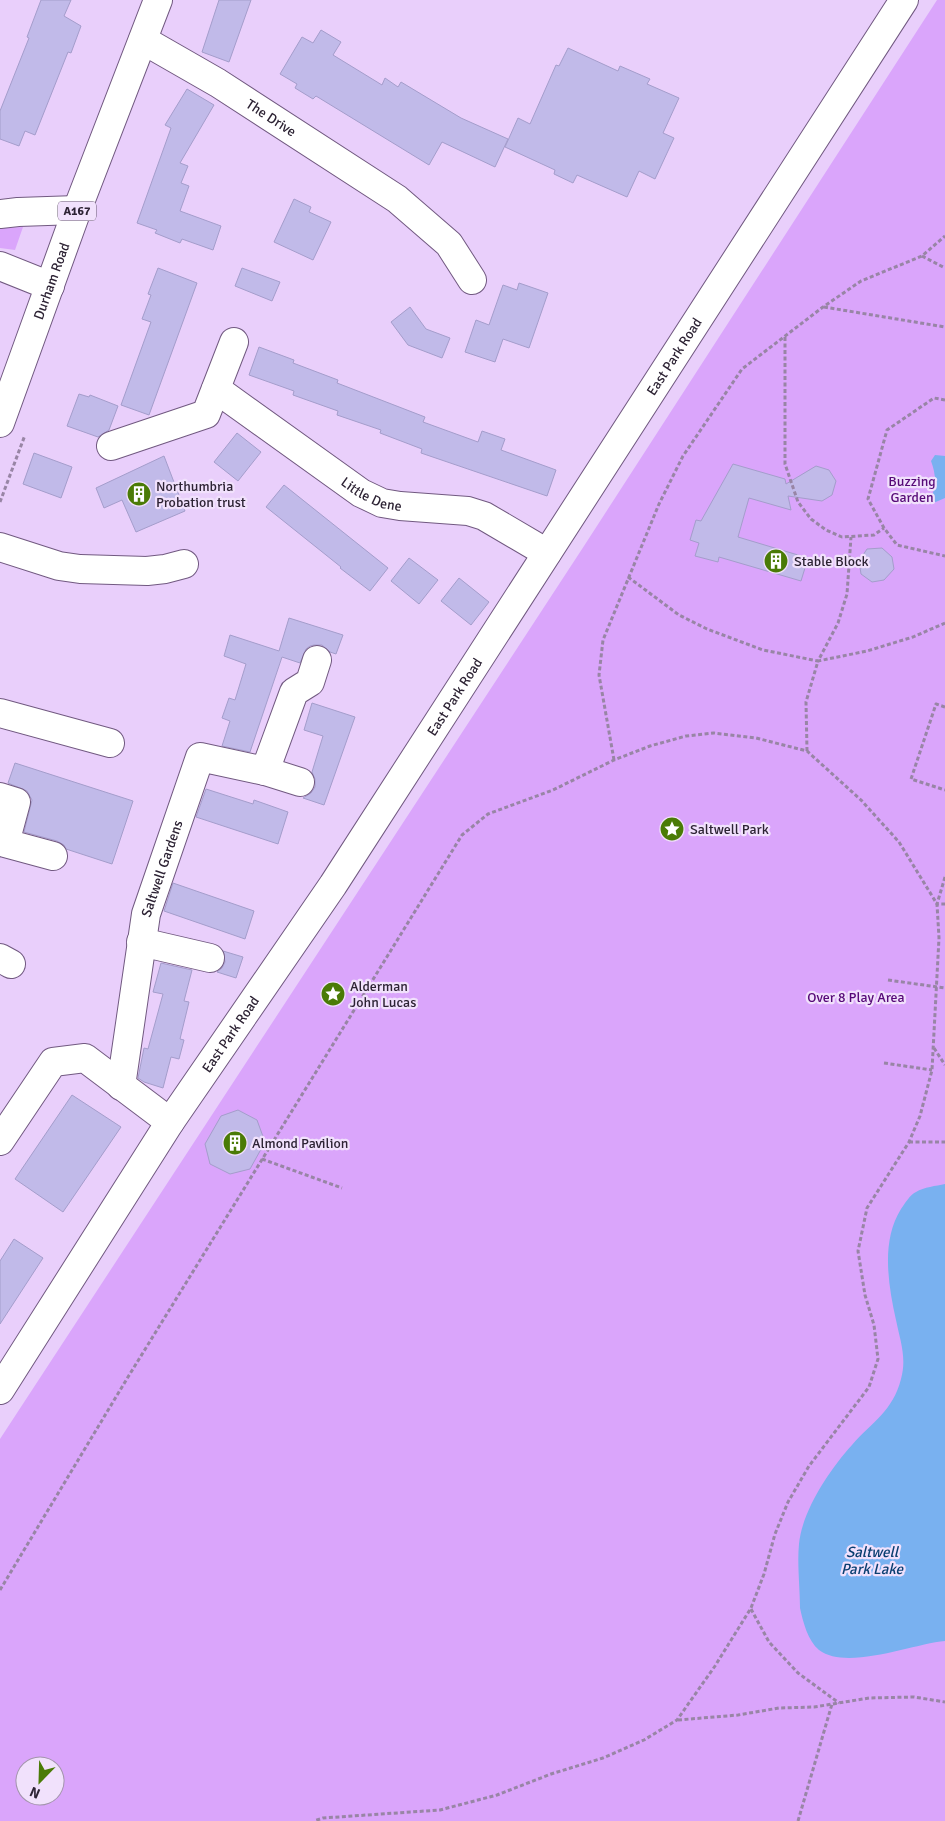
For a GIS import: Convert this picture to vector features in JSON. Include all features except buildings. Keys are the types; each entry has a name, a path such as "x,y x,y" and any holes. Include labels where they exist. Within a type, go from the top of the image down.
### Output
{"street":[{"name":"Durham Road","path":"0,423 77,210 158,0"},
{"name":"East Park Road","path":"0,1390 170,1122 332,885 904,0"},
{"name":"The Drive","path":"142,40 218,83 397,199 450,244 472,280"},
{"path":"0,214 77,210"},
{"path":"0,266 50,286"},
{"path":"111,446 206,414 234,342"},
{"name":"Little Dene","path":"216,389 361,493 382,503 468,511 484,516 547,553"},
{"path":"0,547 59,566 80,569 147,571 184,564"},
{"path":"266,772 294,692 310,682 318,660"},
{"path":"0,713 110,743"},
{"name":"Saltwell Gardens","path":"121,1086 146,914 200,756 300,782"},
{"path":"0,797 16,802 4,843 53,856"},
{"path":"141,942 210,958"},
{"path":"0,1141 53,1062 85,1058 170,1122"}],"path":[{"path":"614,760 599,675 603,640 659,504 683,456 742,369 823,307 861,281 922,256 945,236"},
{"path":"922,256 945,268"},
{"path":"823,307 945,327"},
{"path":"785,337 785,464 798,502 811,518 826,530 842,537 874,534 884,528"},
{"path":"945,400 934,398 887,430 868,499 884,528 897,545 945,556"},
{"path":"807,751 806,702 818,661 838,622 847,594 850,537"},
{"path":"628,577 679,615 707,629 763,650 818,661 867,651 914,637 945,624"},
{"path":"945,707 936,704 911,779 945,790"},
{"path":"0,1590 128,1377 462,835 488,814 553,790 614,760 650,746 686,736 714,734 756,738 807,751 862,800 899,842 937,904"},
{"path":"314,1821 323,1818 440,1810 497,1795 551,1774 603,1758 644,1740 677,1720 714,1666 751,1608 764,1574 775,1534 788,1502 809,1466 869,1387 878,1359 874,1325 865,1295 858,1251 867,1208 909,1142 920,1116 932,1070 939,938 937,904 945,877"},
{"path":"937,904 945,904"},
{"path":"888,980 945,988"},
{"path":"933,1048 945,1065"},
{"path":"884,1063 932,1070"},
{"path":"909,1142 945,1142"},
{"path":"262,1159 342,1188"},
{"path":"751,1608 769,1642 798,1673 840,1703"},
{"path":"677,1720 738,1715 779,1708 814,1707 878,1698 914,1698 945,1702"},
{"path":"798,1821 832,1704"}],"green space":[{"name":"Saltwell Park","path":"937,0 945,0 945,1821 0,1821 0,1439 584,546"},
{"path":"23,227 15,250 0,248 0,228"}],"water":[{"path":"935,455 945,456 945,498 931,504 930,500 935,481 931,461"},
{"name":"Saltwell Park Lake","path":"945,1184 945,1641 862,1657 846,1658 831,1656 819,1650 812,1642 806,1631 801,1613 798,1559 801,1531 811,1505 826,1478 852,1445 893,1400 903,1371 903,1356 889,1277 888,1263 891,1235 901,1209 912,1195 923,1189"}],"place":[{"name":"Northumbria Probation trust","path":"139,494"},
{"name":"Stable Block","path":"776,561"},
{"name":"Saltwell Park","path":"672,829"},
{"name":"Alderman John Lucas","path":"333,994"},
{"name":"Almond Pavilion","path":"235,1143"}],"park label":[{"name":"Buzzing Garden","path":"912,490"},
{"name":"Over 8 Play Area","path":"856,997"}]}
